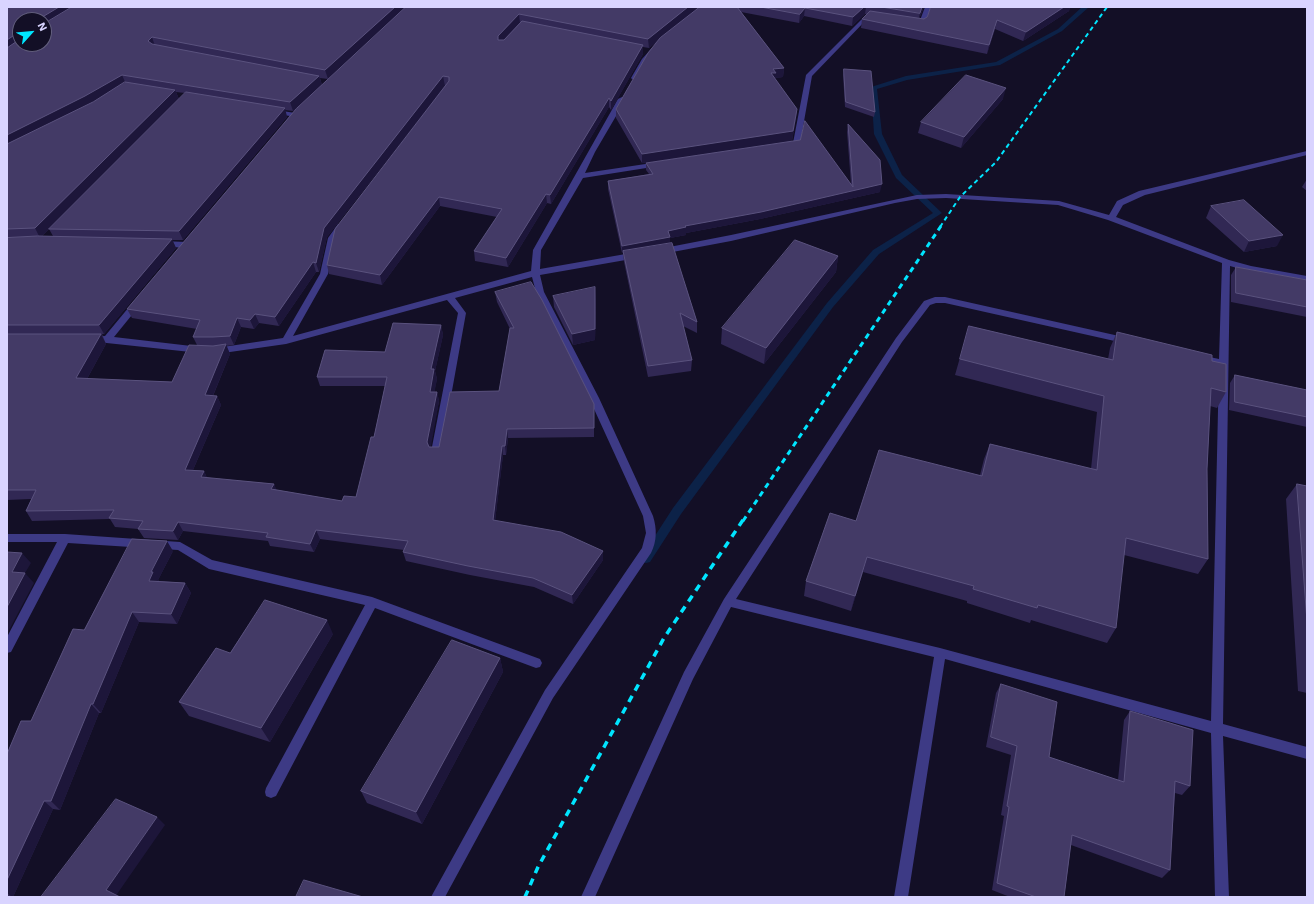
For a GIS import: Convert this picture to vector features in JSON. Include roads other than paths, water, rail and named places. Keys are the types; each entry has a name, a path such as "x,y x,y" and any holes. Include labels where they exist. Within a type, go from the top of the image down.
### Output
{"street":[{"path":"781,147 796,144 809,75 867,16 869,7"},
{"path":"905,23 921,25 928,7"},
{"path":"867,16 882,19"},
{"path":"438,897 549,694 647,550 651,538 652,530 648,516 594,398 540,292 535,273 537,250 580,176 590,152 627,91 644,60 647,51 657,45"},
{"path":"264,110 298,112 285,127"},
{"path":"1111,218 1120,203 1142,193 1307,153"},
{"path":"580,176 665,163"},
{"path":"84,339 107,339 185,349 217,351 286,341 535,273 731,238 788,224 917,197 946,196 1059,203 1111,218 1226,262 1251,269 1307,279"},
{"path":"286,341 324,274 332,238 347,219"},
{"path":"154,244 186,244"},
{"path":"1222,897 1217,728 1226,262"},
{"path":"436,452 462,313 449,296"},
{"path":"107,339 141,298"},
{"path":"588,897 688,676 728,602 899,340 927,303 935,300 945,300 1140,344"},
{"path":"1186,355 1225,364"},
{"path":"7,538 65,538 180,546 209,564 372,602 536,663"},
{"path":"7,648 65,538"},
{"path":"271,792 372,602"},
{"path":"728,602 940,653 1307,753"},
{"path":"902,897 940,653"}],"waterway":[{"path":"646,559 677,511 830,305 876,252 938,213 899,176 878,134 873,88 906,78 998,64 1060,30 1086,7"}],"railway":[{"path":"940,227 960,197 996,162 1107,7"},
{"path":"743,521 941,226"},
{"path":"525,897 538,867 664,638 743,520"}]}
